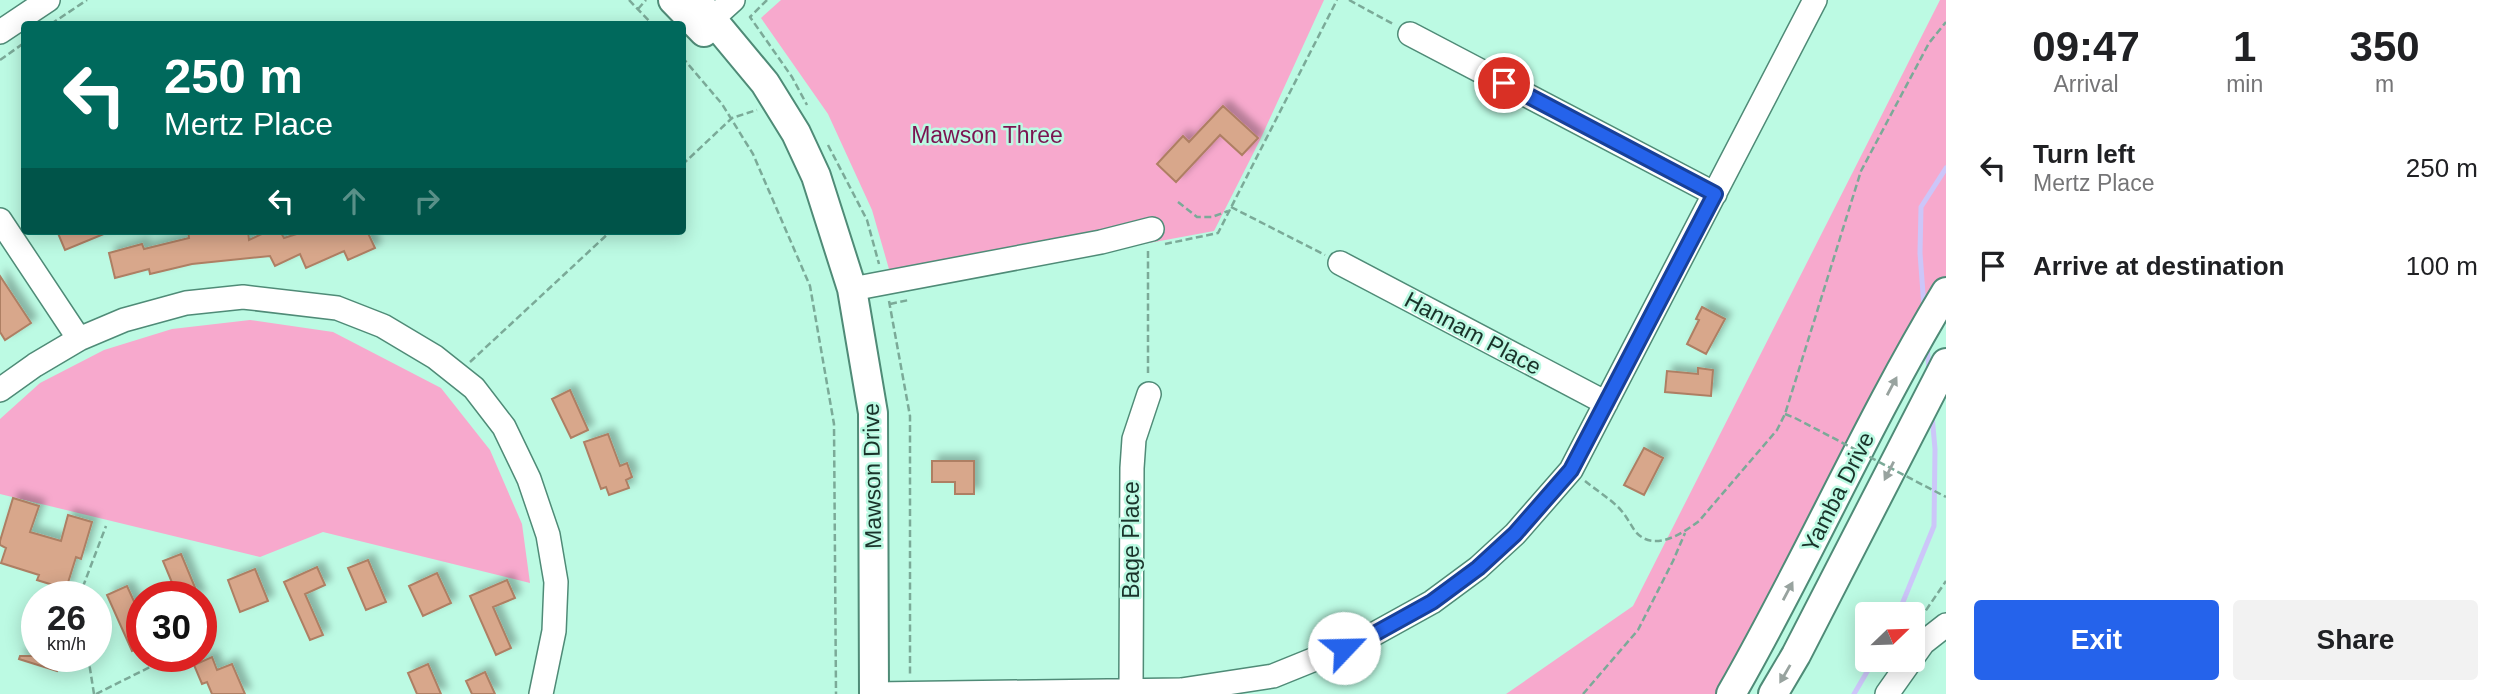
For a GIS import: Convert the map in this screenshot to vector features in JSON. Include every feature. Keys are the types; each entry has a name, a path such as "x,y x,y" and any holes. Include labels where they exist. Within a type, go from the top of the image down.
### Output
{"main road":[{"name":"Mawson Drive","path":"703,9 765,83 796,133 816,176 852,289 873,413 874,694"},
{"name":"Yamba Drive","path":"1731,694 1791,585 1910,353 1941,300"},
{"name":"Yamba Drive","path":"1773,694 1796,655 1946,364"}],"street":[{"path":"0,32 48,0"},
{"path":"874,694 1181,690 1275,685 1432,602 1478,568 1515,534 1571,470 1815,0"},
{"path":"1410,34 1715,194"},
{"path":"0,220 79,339"},
{"path":"852,289 1101,242 1153,240"},
{"name":"Hannam Place","path":"1340,263 1606,403"},
{"path":"0,390 79,339 124,320 186,303 243,298 337,308 383,326 435,356 474,388 504,427 529,479 548,535 556,582 554,631 541,694"},
{"name":"Bage Place","path":"1130,689 1132,468 1135,439 1149,394"},
{"path":"1925,641 1946,625"},
{"path":"1887,694 1902,672"}],"path":[{"path":"56,21 87,0"},
{"path":"629,0 649,21"},
{"path":"638,9 646,0"},
{"path":"1149,394 1153,240 1218,233 1338,0"},
{"path":"1349,0 1410,34"},
{"path":"1571,470 1619,509 1643,537 1648,540 1664,540 1686,531 1699,521 1777,430 1785,414 1861,171 1929,43 1946,22"},
{"path":"0,60 21,45"},
{"path":"686,61 704,80 732,118 753,154 810,286 834,424 836,694"},
{"path":"686,160 732,118"},
{"path":"1178,202 1197,217 1212,217 1230,209"},
{"path":"1230,209 1340,263"},
{"path":"457,374 607,235"},
{"path":"910,300 890,304 910,416 910,693"},
{"path":"1785,414 1946,497"},
{"path":"85,581 106,526"},
{"path":"1583,694 1638,630 1686,531"},
{"path":"1925,613 1946,581"},
{"path":"91,672 95,694 140,672"}],"green space":[{"name":"Mawson Three","path":"781,0 1324,0 1260,140 1214,231 895,290 872,210 828,114 761,18"},
{"path":"1940,0 1946,0 1946,313 1715,694 1506,694 1633,606"},
{"path":"250,320 333,332 441,388 490,450 522,524 530,583 323,532 260,557 0,494 0,419 40,383 104,350 172,329"}],"building":[{"path":"1223,106 1258,138 1242,155 1220,135 1176,182 1157,164 1183,136 1189,142"},
{"path":"59,235 101,235 65,250"},
{"path":"189,235 248,235 249,240 260,235 282,235 284,238 293,235 369,235 375,248 348,260 344,251 306,268 300,254 275,266 270,256 192,264 150,274 149,269 115,278 109,253 142,244 144,249 189,238"},
{"path":"0,276 31,323 5,340 0,332"},
{"path":"1702,307 1725,319 1706,354 1687,344 1699,320 1696,319"},
{"path":"1698,368 1713,370 1711,396 1665,392 1667,371 1698,374"},
{"path":"570,390 588,430 571,438 552,399"},
{"path":"608,434 620,466 627,463 632,477 626,480 629,488 609,495 606,487 601,489 584,442"},
{"path":"1644,448 1663,458 1644,495 1624,485"},
{"path":"932,461 974,461 974,494 955,494 955,482 932,482"},
{"path":"13,498 39,506 30,532 61,541 68,515 92,522 81,559 76,557 68,581 40,581 37,580 39,575 1,563 6,548 0,545"},
{"path":"181,554 192,581 171,581 163,561"},
{"path":"368,560 386,602 366,610 348,568"},
{"path":"317,567 325,585 305,594 323,635 310,640 284,582"},
{"path":"255,569 268,601 240,612 228,580"},
{"path":"437,573 451,603 423,616 409,586"},
{"path":"507,580 515,598 493,607 511,648 496,655 470,596"},
{"path":"126,586 126,638 112,606 112,593"},
{"path":"232,664 245,694 212,694 207,682 202,684 197,672 217,672"},
{"path":"428,664 441,694 417,694 408,673"},
{"path":"485,672 495,694 472,694 466,681"}],"waterway":[{"path":"1924,307 1920,253 1921,207 1946,168"},
{"path":"1927,345 1929,370"},
{"path":"1903,602 1934,526 1935,449 1932,415"},
{"path":"1854,694 1867,672"}],"route":[{"path":"1344,648 1432,602 1478,568 1515,534 1571,470 1715,194 1504,83"}]}
